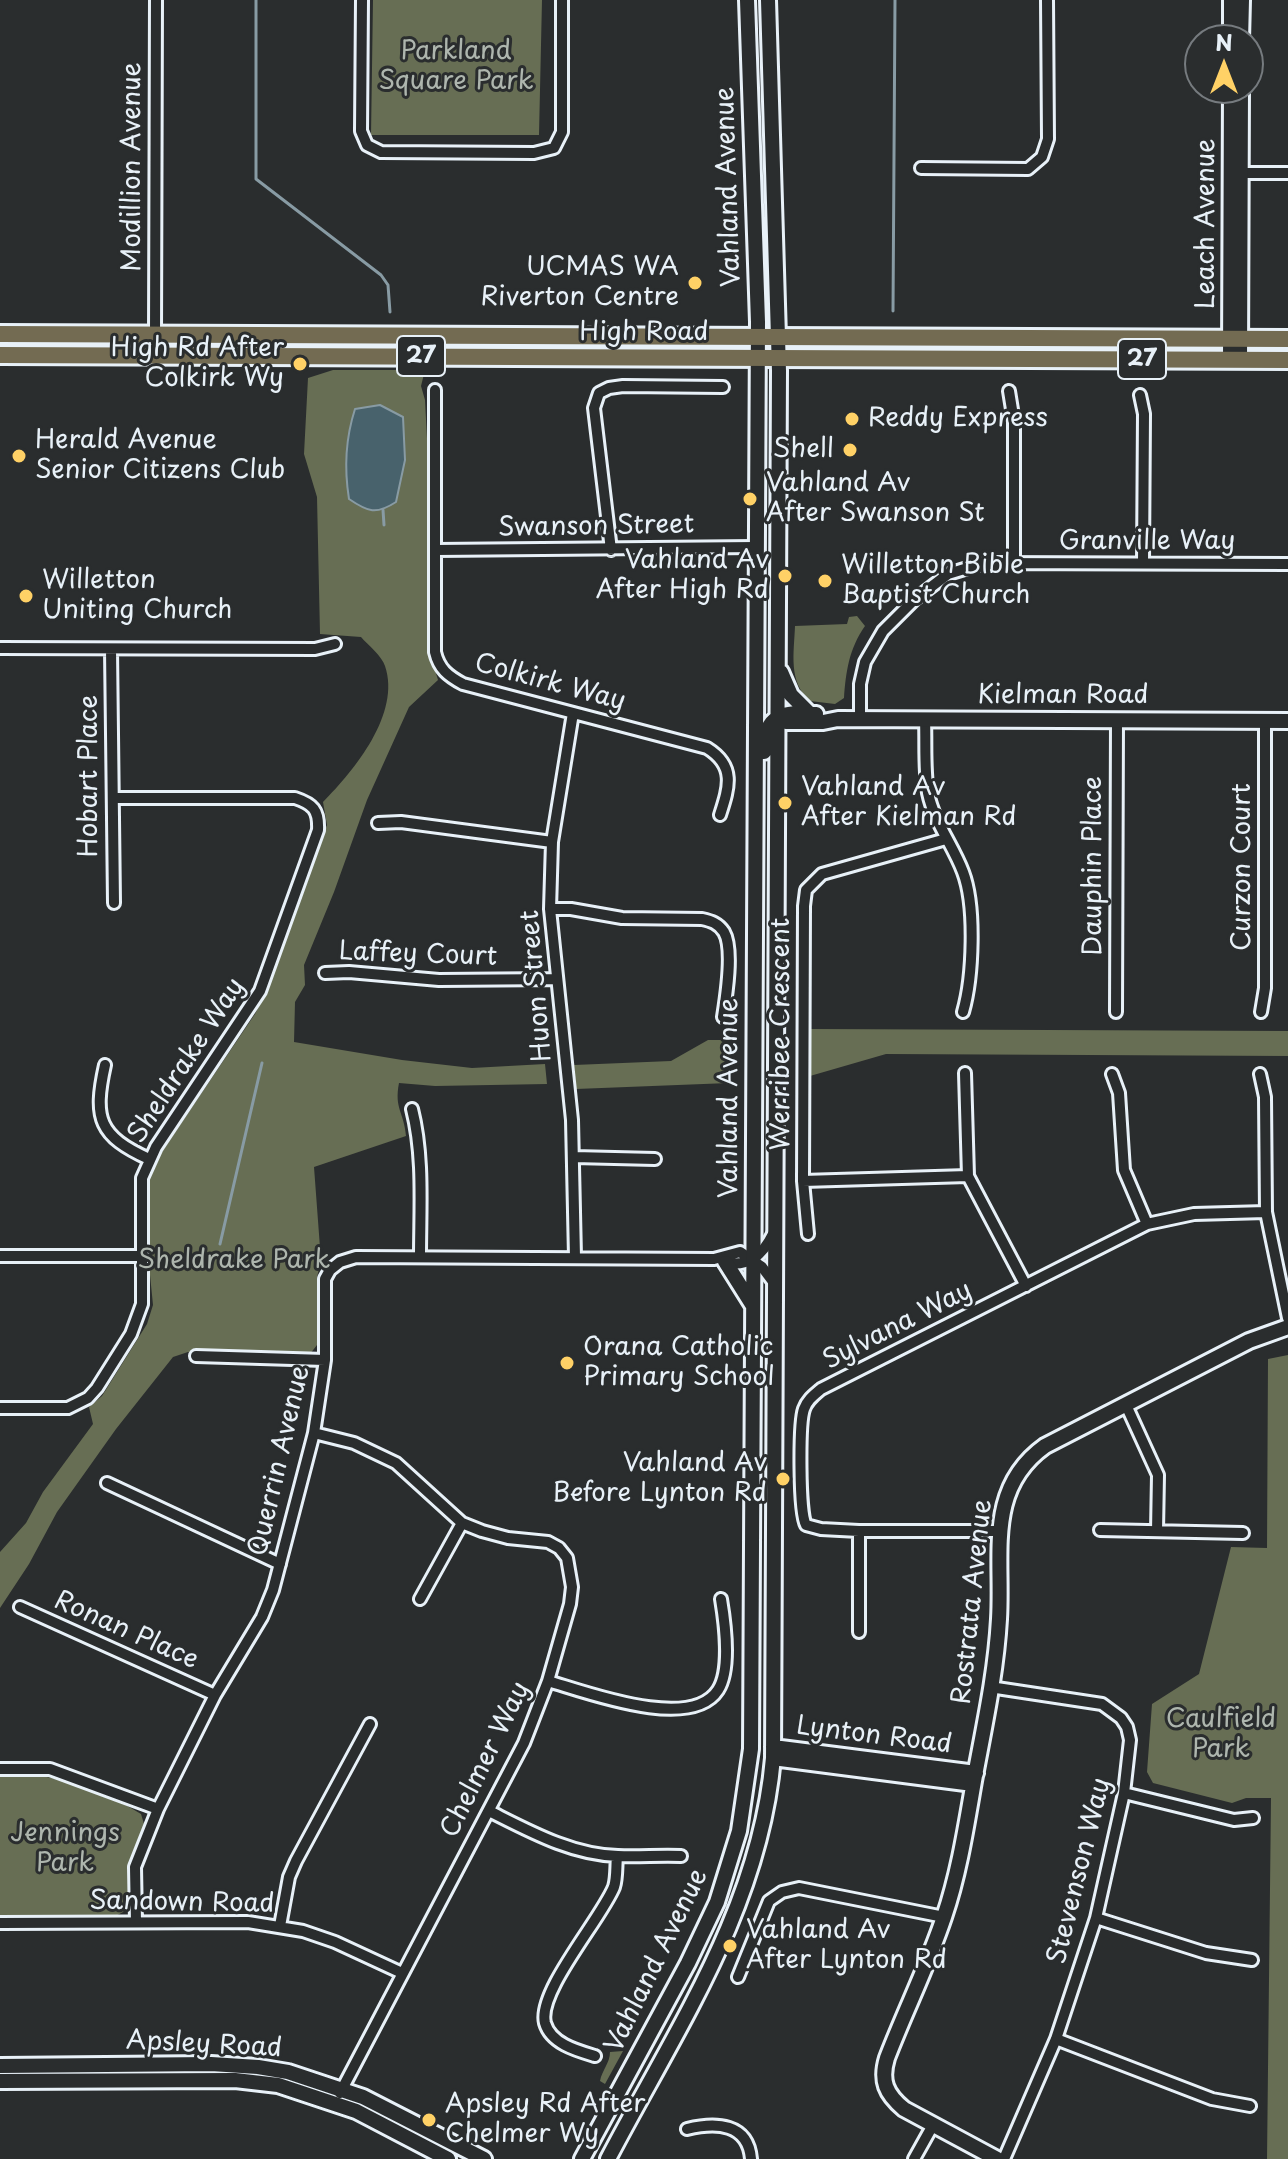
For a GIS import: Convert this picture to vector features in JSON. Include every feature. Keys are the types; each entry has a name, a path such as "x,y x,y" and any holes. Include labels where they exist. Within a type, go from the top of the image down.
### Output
{"main road":[{"name":"Vahland Avenue","path":"582,2159 707,1925 727,1875 739,1831 751,1749 758,337 747,0"},
{"name":"Vahland Avenue","path":"608,2159 703,1984 739,1907 764,1824 772,1753 782,722 778,664 779,357 768,0"},
{"path":"1231,0 1231,24"},
{"path":"1241,24 1242,0"},
{"name":"Leach Avenue","path":"1232,104 1236,173"},
{"name":"Leach Avenue","path":"1235,360 1236,173 1240,104"},
{"name":"High Road","path":"0,334 1288,339"},
{"name":"High Road","path":"0,355 1288,360"},
{"path":"778,664 791,695 810,713"},
{"path":"755,685 768,708 782,722 766,730 764,755 756,770"},
{"name":"Kielman Road","path":"782,722 810,713 838,719"},
{"name":"Kielman Road","path":"782,722 838,719 1288,721"},
{"path":"720,1261 753,1307"},
{"name":"Rostrata Avenue","path":"933,2125 893,2100 883,2079 887,2058 944,1917 963,1843 990,1687 999,1618 1000,1531 1004,1501 1012,1482 1030,1457 1045,1446 1249,1341 1288,1327"},
{"name":"Lynton Road","path":"751,1711 772,1753"},
{"name":"Lynton Road","path":"772,1753 975,1778"},
{"name":"Lynton Road","path":"739,1831 748,1823 758,1768 772,1753"},
{"name":"Apsley Road","path":"0,2066 235,2065 288,2072 484,2159"},
{"name":"Apsley Road","path":"0,2081 235,2080 339,2095 448,2159"},
{"path":"933,2125 997,2159"}],"street":[{"name":"Modillion Avenue","path":"155,335 156,0"},
{"path":"362,0 361,131 367,145 381,152 534,153 554,148 562,132 562,0"},
{"path":"921,168 1028,169 1042,157 1048,139 1047,0"},
{"path":"1236,173 1288,173"},
{"path":"611,550 594,408 599,393 623,386 723,387"},
{"name":"Colkirk Way","path":"435,390 435,652 438,663 449,677 463,684 707,748 719,755 728,774 727,793 720,815"},
{"path":"1009,391 1014,422 1014,563"},
{"path":"1140,395 1144,414 1143,563"},
{"name":"Swanson Street","path":"436,550 756,547"},
{"name":"Granville Way","path":"860,719 860,684 873,645 914,600 948,574 984,563 1288,564"},
{"path":"0,648 315,649 335,644"},
{"name":"Hobart Place","path":"111,649 114,903"},
{"name":"Huon Street","path":"573,713 552,842 550,909 574,1157 575,1257"},
{"path":"925,720 928,793 969,894 970,989 963,1012"},
{"name":"Dauphin Place","path":"1116,1012 1117,721"},
{"name":"Curzon Court","path":"1261,1012 1265,988 1265,721"},
{"name":"Sheldrake Way","path":"0,1408 68,1408 88,1398 137,1321 142,1304 142,1178 149,1159 260,991 318,830 319,816 312,804 295,798 113,798"},
{"path":"378,823 401,822 552,842"},
{"name":"Werribee Crescent","path":"808,1234 803,1181 806,890 822,874 946,839"},
{"path":"550,909 571,909 622,918 702,919 714,922 727,941 727,993 723,1017"},
{"name":"Laffey Court","path":"325,973 349,972 439,980 557,979"},
{"path":"105,1065 101,1113 106,1130 117,1141 149,1159"},
{"path":"965,1073 968,1176 1026,1286"},
{"path":"1112,1074 1119,1093 1124,1170 1147,1224"},
{"path":"1260,1074 1265,1097 1266,1212 1288,1318"},
{"path":"412,1109 420,1183 420,1257"},
{"path":"574,1157 655,1159"},
{"path":"803,1181 968,1176"},
{"name":"Sylvana Way","path":"1000,1531 812,1528 803,1520 802,1420 806,1404 821,1389 1147,1224 1194,1214 1266,1212"},
{"path":"775,1286 754,1260 776,1229"},
{"name":"Querrin Avenue","path":"136,1922 135,1867 158,1809 215,1695 262,1617 280,1564 314,1433 325,1360 323,1291 330,1270 340,1262 356,1257 575,1257 720,1261 740,1252 754,1260"},
{"path":"0,1256 141,1256"},
{"path":"196,1356 325,1360"},
{"path":"1126,1405 1158,1475 1157,1531"},
{"name":"Chelmer Way","path":"314,1433 354,1443 396,1463 462,1523 508,1538 548,1542 559,1548 567,1558 571,1572 570,1604 548,1681 524,1743 339,2095"},
{"path":"107,1483 280,1564"},
{"path":"420,1599 462,1523"},
{"path":"1100,1530 1243,1533"},
{"path":"859,1531 859,1632"},
{"path":"548,1681 630,1704 684,1708 704,1703 718,1690 725,1669 721,1599"},
{"name":"Ronan Place","path":"20,1607 215,1695"},
{"name":"Stevenson Way","path":"990,1687 1089,1700 1111,1708 1127,1727 1130,1740 1124,1793 1096,1918 1056,2039 1004,2159"},
{"path":"280,1926 289,1877 296,1861 370,1724"},
{"path":"0,1769 50,1769 158,1809"},
{"path":"1124,1793 1234,1820 1253,1818"},
{"path":"489,1811 553,1842 581,1850 617,1856 681,1856"},
{"path":"595,2056 573,2049 555,2038 545,2023 548,1998 615,1885 617,1856"},
{"path":"738,1977 769,1901 774,1895 791,1889 892,1905 944,1917"},
{"path":"1096,1918 1206,1953 1252,1960"},
{"name":"Sandown Road","path":"0,1923 248,1922 280,1926 335,1942 402,1973"},
{"path":"1056,2039 1212,2099 1250,2106"},
{"path":"687,2129 707,2124 735,2129 746,2140 751,2159"},
{"path":"914,2159 933,2125"}],"green space":[{"name":"Parkland Square Park","path":"373,0 542,0 539,135 371,135"},
{"name":"Sheldrake Park","path":"333,370 425,370 421,386 425,400 430,496 429,650 438,680 409,707 367,800 304,965 305,985 295,1002 294,1042 472,1068 545,1064 547,1084 435,1086 399,1083 398,1105 406,1136 314,1167 321,1261 317,1277 317,1345 310,1354 188,1352 173,1357 116,1429 57,1512 29,1564 0,1608 0,1552 26,1523 43,1492 93,1424 89,1407 102,1396 147,1324 153,1305 149,1265 150,1173 255,1014 271,981 327,825 323,802 372,740 387,703 385,666 361,637 320,634 317,497 304,454 308,378"},
{"path":"857,616 865,626 849,660 844,698 835,704 810,701 795,676 795,626 847,624 849,617"},
{"path":"810,1029 1288,1031 1288,1056 886,1054 810,1076"},
{"path":"708,1040 729,1040 729,1083 576,1089 574,1065 671,1061"},
{"name":"Caulfield Park","path":"1288,1355 1288,2159 1267,2159 1271,1798 1246,1798 1232,1803 1153,1783 1147,1772 1152,1704 1199,1674 1231,1547 1267,1548 1268,1359"},
{"name":"Jennings Park","path":"0,1777 64,1780 98,1792 141,1814 144,1824 128,1866 129,1902 123,1912 114,1917 0,1917"},
{"path":"623,2051 605,2084 600,2081 610,2052"}],"water":[{"path":"380,405 403,417 405,460 396,502 383,509 372,510 349,499 346,454 355,409"}],"waterway":[{"path":"256,0 256,179 381,275 388,285 390,312"},
{"path":"893,311 895,0"},
{"path":"383,510 384,525"},
{"path":"220,1244 262,1063"}],"place":[{"name":"UCMAS WA Riverton Centre","path":"695,283"},
{"name":"High Rd After Colkirk Wy","path":"300,364"},
{"name":"Reddy Express","path":"852,419"},
{"name":"Shell","path":"850,450"},
{"name":"Herald Avenue Senior Citizens Club","path":"19,456"},
{"name":"Vahland Av After Swanson St","path":"750,499"},
{"name":"Vahland Av After High Rd","path":"785,576"},
{"name":"Willetton Bible Baptist Church","path":"825,581"},
{"name":"Willetton Uniting Church","path":"26,596"},
{"name":"Vahland Av After Kielman Rd","path":"785,803"},
{"name":"Orana Catholic Primary School","path":"567,1363"},
{"name":"Vahland Av Before Lynton Rd","path":"783,1479"},
{"name":"Vahland Av After Lynton Rd","path":"730,1946"},
{"name":"Apsley Rd After Chelmer Wy","path":"429,2120"}]}
